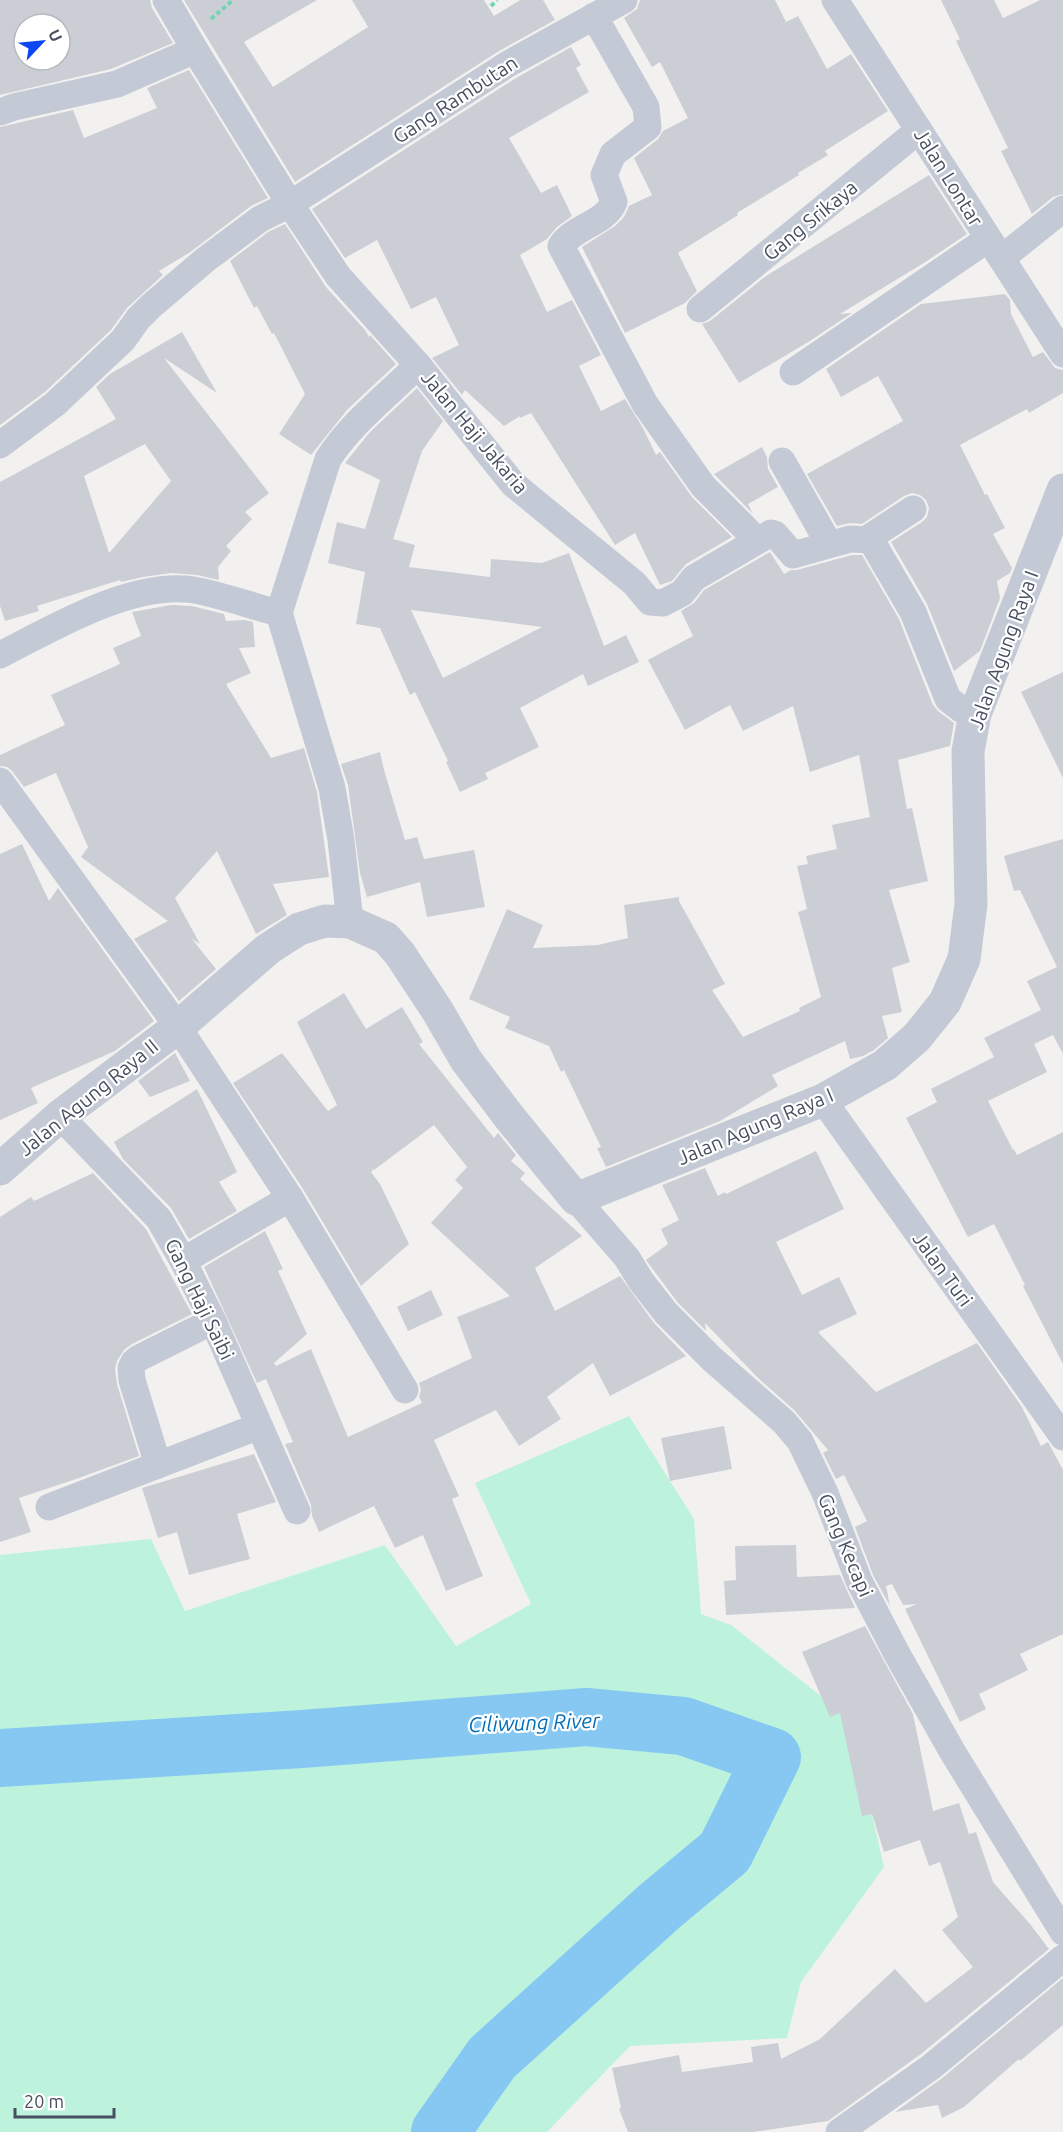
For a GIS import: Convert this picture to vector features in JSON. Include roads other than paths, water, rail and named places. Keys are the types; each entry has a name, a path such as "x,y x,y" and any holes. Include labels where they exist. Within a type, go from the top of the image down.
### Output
{"street":[{"name":"Jalan Haji Jakaria","path":"166,0 290,204 338,276 418,365 513,484 634,583 651,602 663,603 682,593 694,578 757,540"},
{"name":"Gang Rambutan","path":"0,445 55,404 123,340 151,306 212,254 260,219 290,204 508,64 624,0"},
{"name":"Jalan Lontar","path":"835,0 1063,354"},
{"path":"594,16 646,107 648,127 613,154 604,175 614,202 611,210 567,237 561,246 645,404 703,486 757,540 773,533 793,555 850,539 867,539 913,509"},
{"path":"0,112 117,84 195,50"},
{"name":"Gang Srikaya","path":"700,309 919,130"},
{"path":"793,372 1063,209"},
{"path":"350,922 341,840 332,788 279,613 328,459 341,438 418,365"},
{"path":"782,461 829,544"},
{"name":"Jalan Agung Raya I","path":"576,1199 823,1100 885,1065 917,1037 945,1002 964,959 971,904 968,751 975,714 1063,490"},
{"path":"867,539 873,544 906,598 948,699 954,705 975,714"},
{"path":"0,655 111,601 164,589 193,590 279,613"},
{"path":"2,789 178,1027 290,1198 405,1390"},
{"path":"178,1027 268,950 299,929 325,921 350,922 386,938 400,954 437,1010 466,1060 576,1199"},
{"name":"Jalan Agung Raya II","path":"0,1169 60,1116 178,1027"},
{"name":"Jalan Turi","path":"823,1100 1063,1437"},
{"name":"Gang Haji Saibi","path":"60,1116 159,1219 183,1260 213,1321 297,1511"},
{"path":"183,1260 290,1198"},
{"name":"Gang Kecapi","path":"576,1199 627,1258 640,1281 666,1313 712,1359 784,1422 800,1441 825,1493 859,1581 897,1654 952,1751 1063,1932"},
{"path":"158,1466 132,1380 132,1366 139,1358 213,1321"},
{"path":"49,1507 259,1426"},
{"path":"839,2132 931,2067 1063,1958"}],"waterway":[{"name":"Ciliwung River","path":"0,1758 302,1739 586,1717 683,1726 772,1757 725,1852 660,1906 492,2058 440,2132"}]}
